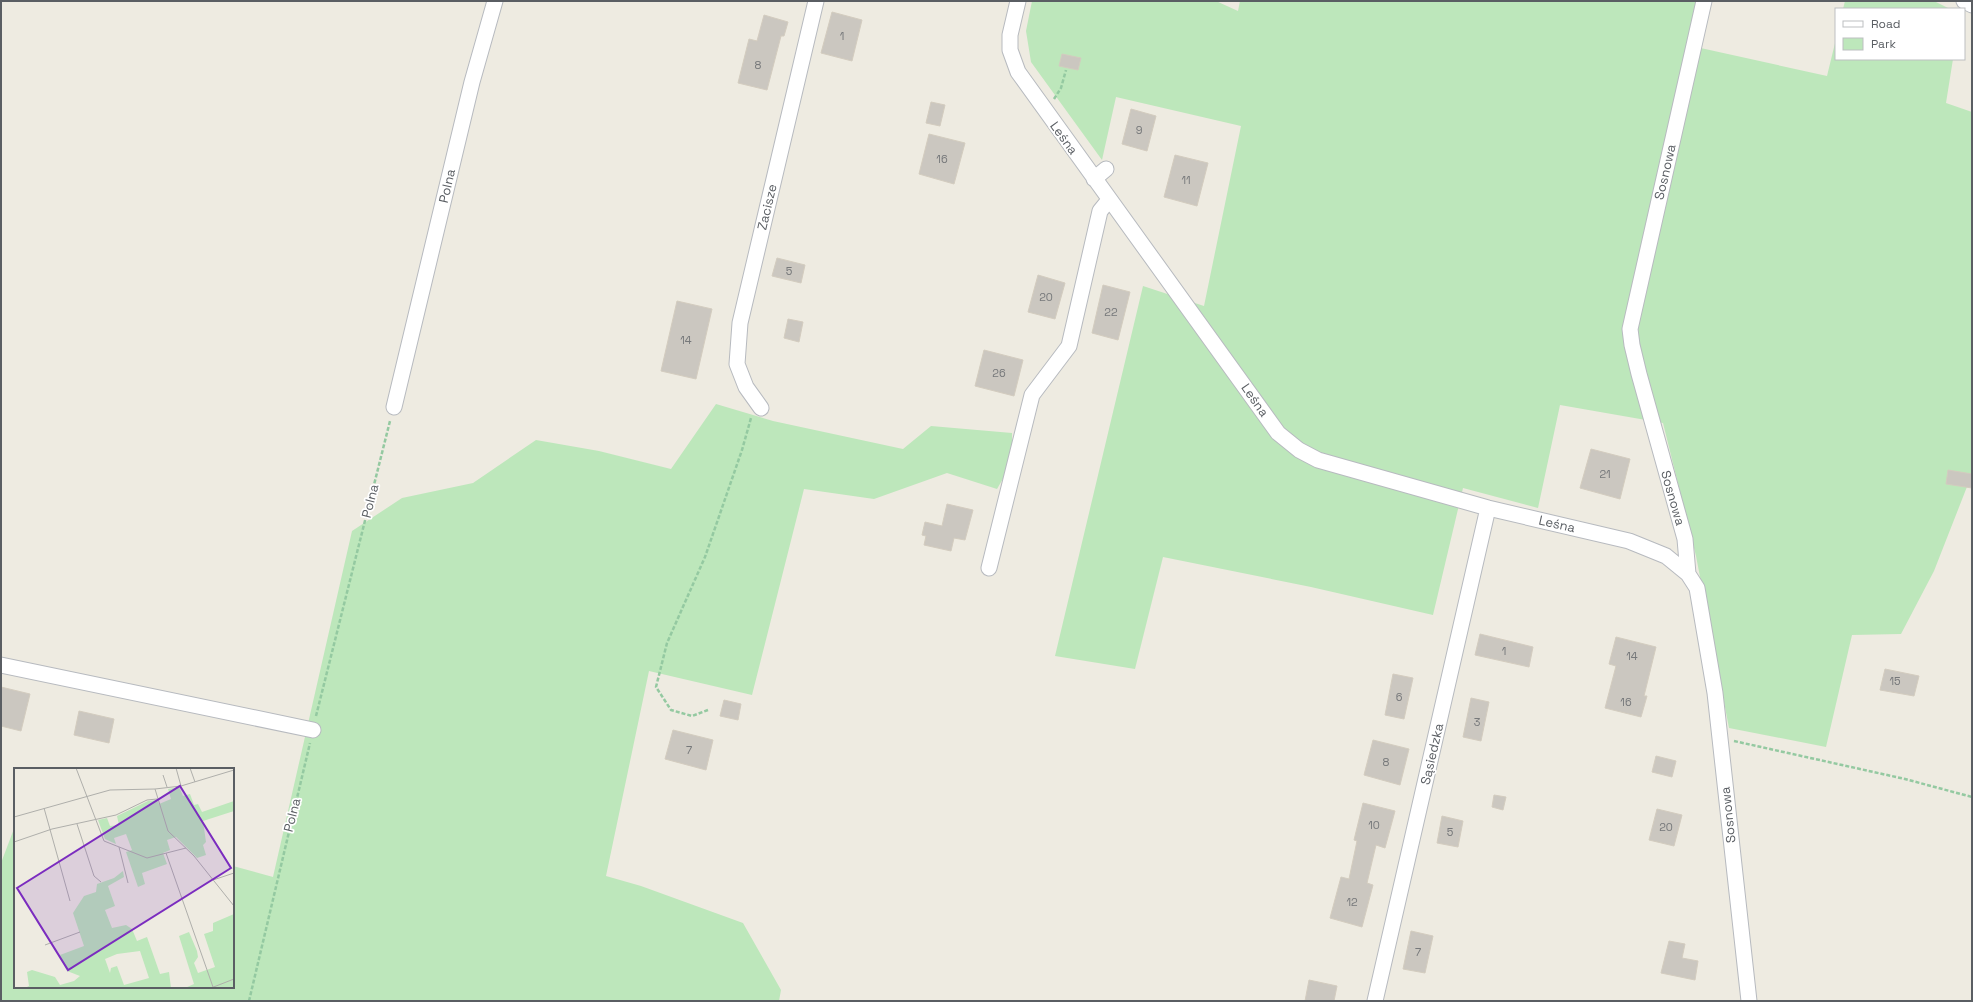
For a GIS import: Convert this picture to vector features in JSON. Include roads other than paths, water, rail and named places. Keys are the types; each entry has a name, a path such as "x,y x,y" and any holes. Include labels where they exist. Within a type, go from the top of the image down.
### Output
{"street":[{"name":"Polna","path":"394,406 472,82 495,1"},
{"name":"Zacisze","path":"758,404 746,388 737,364 740,323 816,1"},
{"name":"Leśna","path":"1018,1 1010,35 1010,50 1018,72 1278,433 1299,450 1318,460 1488,508 1629,541 1666,556 1688,574"},
{"name":"Sosnowa","path":"1704,1 1630,329 1639,374 1685,539 1688,574 1697,588 1720,738 1749,1001"},
{"path":"1964,1 1972,5"},
{"path":"1094,179 1106,168"},
{"path":"990,568 1032,395 1069,346 1100,211 1109,200"},
{"name":"Sąsiedzka","path":"1375,1001 1488,508"},
{"path":"1,665 313,730"}]}
